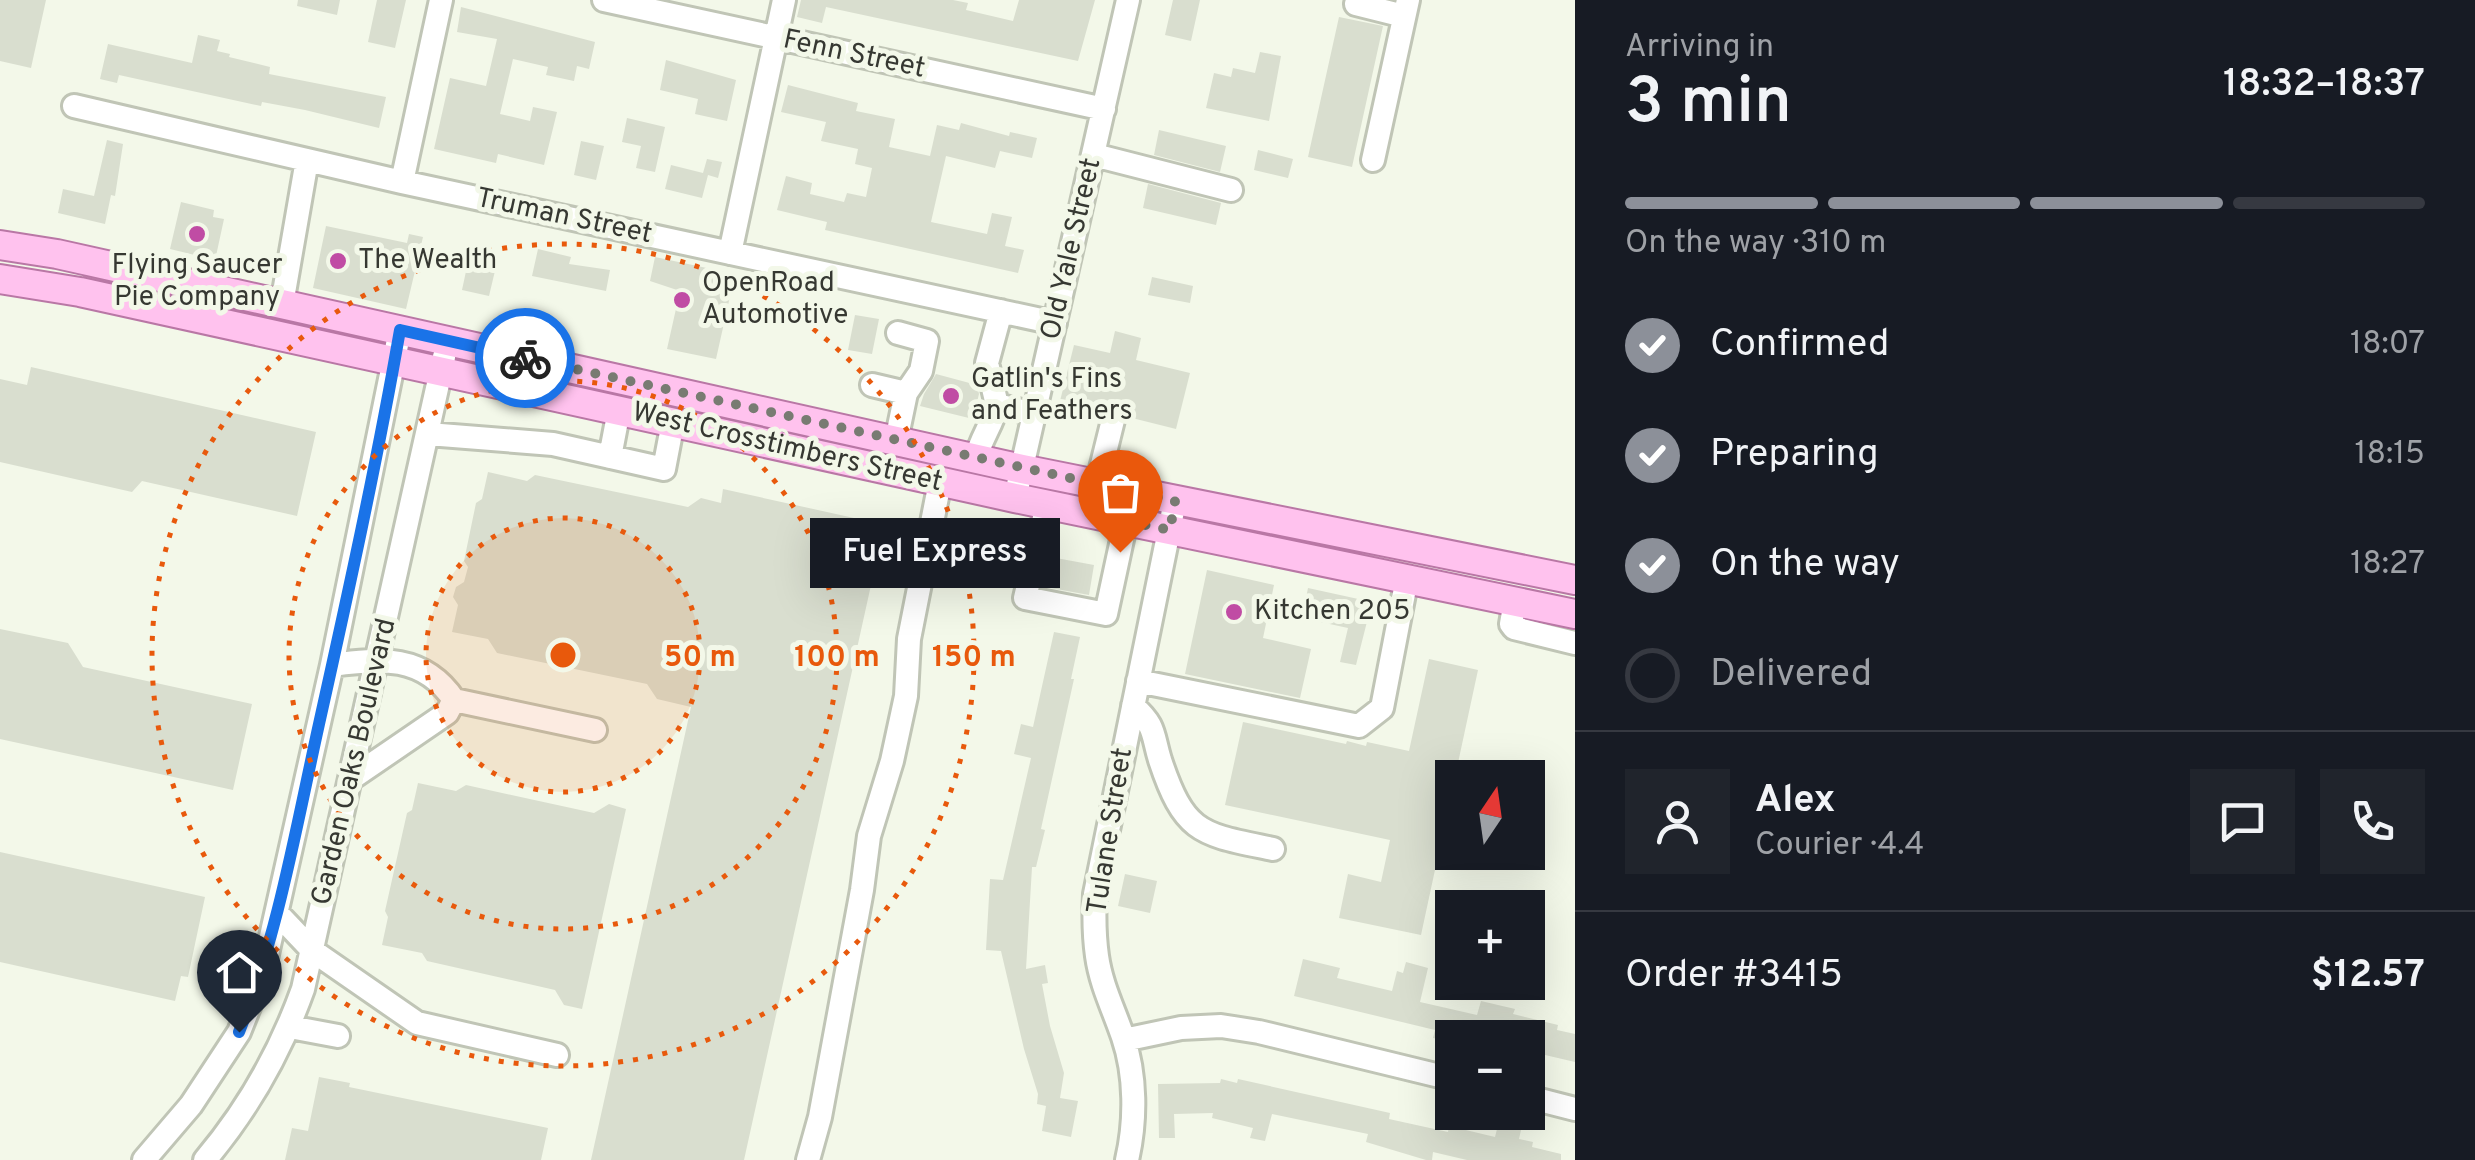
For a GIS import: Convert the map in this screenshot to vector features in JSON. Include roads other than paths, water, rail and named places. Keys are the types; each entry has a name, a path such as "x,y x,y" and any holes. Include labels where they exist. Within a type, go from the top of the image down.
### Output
{"main road":[{"name":"West Crosstimbers Street","path":"1,248 275,302 1022,469 1575,580"},
{"name":"West Crosstimbers Street","path":"0,279 80,292 1014,498 1575,614"},
{"path":"262,332 275,302"},
{"path":"706,430 712,400"},
{"path":"1406,578 1414,546"}],"street":[{"path":"402,182 441,0"},
{"name":"Fenn Street","path":"604,0 1104,109"},
{"path":"730,253 784,0"},
{"name":"Old Yale Street","path":"1014,498 1128,0"},
{"path":"1356,4 1406,8 1373,160"},
{"name":"Truman Street","path":"74,106 402,182 1055,323"},
{"path":"1094,155 1232,190"},
{"path":"275,302 308,160"},
{"path":"976,458 981,436 992,422 996,406 987,363 1000,311"},
{"name":"Garden Oaks Boulevard","path":"144,1160 191,1105 239,1032 262,972 332,664 400,330"},
{"path":"896,441 906,393 921,371 927,341 898,333"},
{"name":"Garden Oaks Boulevard","path":"205,1160 265,1077 290,1027 314,950 448,341"},
{"path":"872,384 906,393"},
{"path":"996,406 1034,414"},
{"path":"610,457 619,410"},
{"path":"1090,514 1114,420"},
{"path":"428,434 553,444 664,469 673,422"},
{"path":"808,1160 823,1098 869,836 892,761 906,696 909,640 940,482"},
{"name":"Tulane Street","path":"1127,1160 1133,1118 1132,1084 1124,1040 1108,1002 1097,957 1095,894 1175,501"},
{"path":"1047,505 1025,598 1106,614 1126,521"},
{"path":"1138,682 1359,726 1382,708 1406,578"},
{"path":"1515,601 1511,624 1514,628 1575,643"},
{"path":"332,664 379,659 422,668 454,700 595,730"},
{"path":"352,778 447,713 454,700"},
{"path":"1133,706 1156,732 1159,758 1181,811 1195,828 1212,836 1273,848"},
{"path":"277,913 314,950 417,1023 557,1056"},
{"path":"1124,1040 1181,1028 1221,1026 1435,1075"},
{"path":"290,1027 338,1036"},
{"path":"1545,1102 1575,1109"}],"place":[{"name":"Flying Saucer Pie Company","path":"197,234"},
{"name":"The Wealth","path":"338,261"},
{"name":"OpenRoad Automotive","path":"682,300"},
{"name":"Gatlin's Fins and Feathers","path":"951,396"},
{"name":"Fuel Express","path":"1120,552"},
{"name":"Kitchen 205","path":"1234,612"}]}
